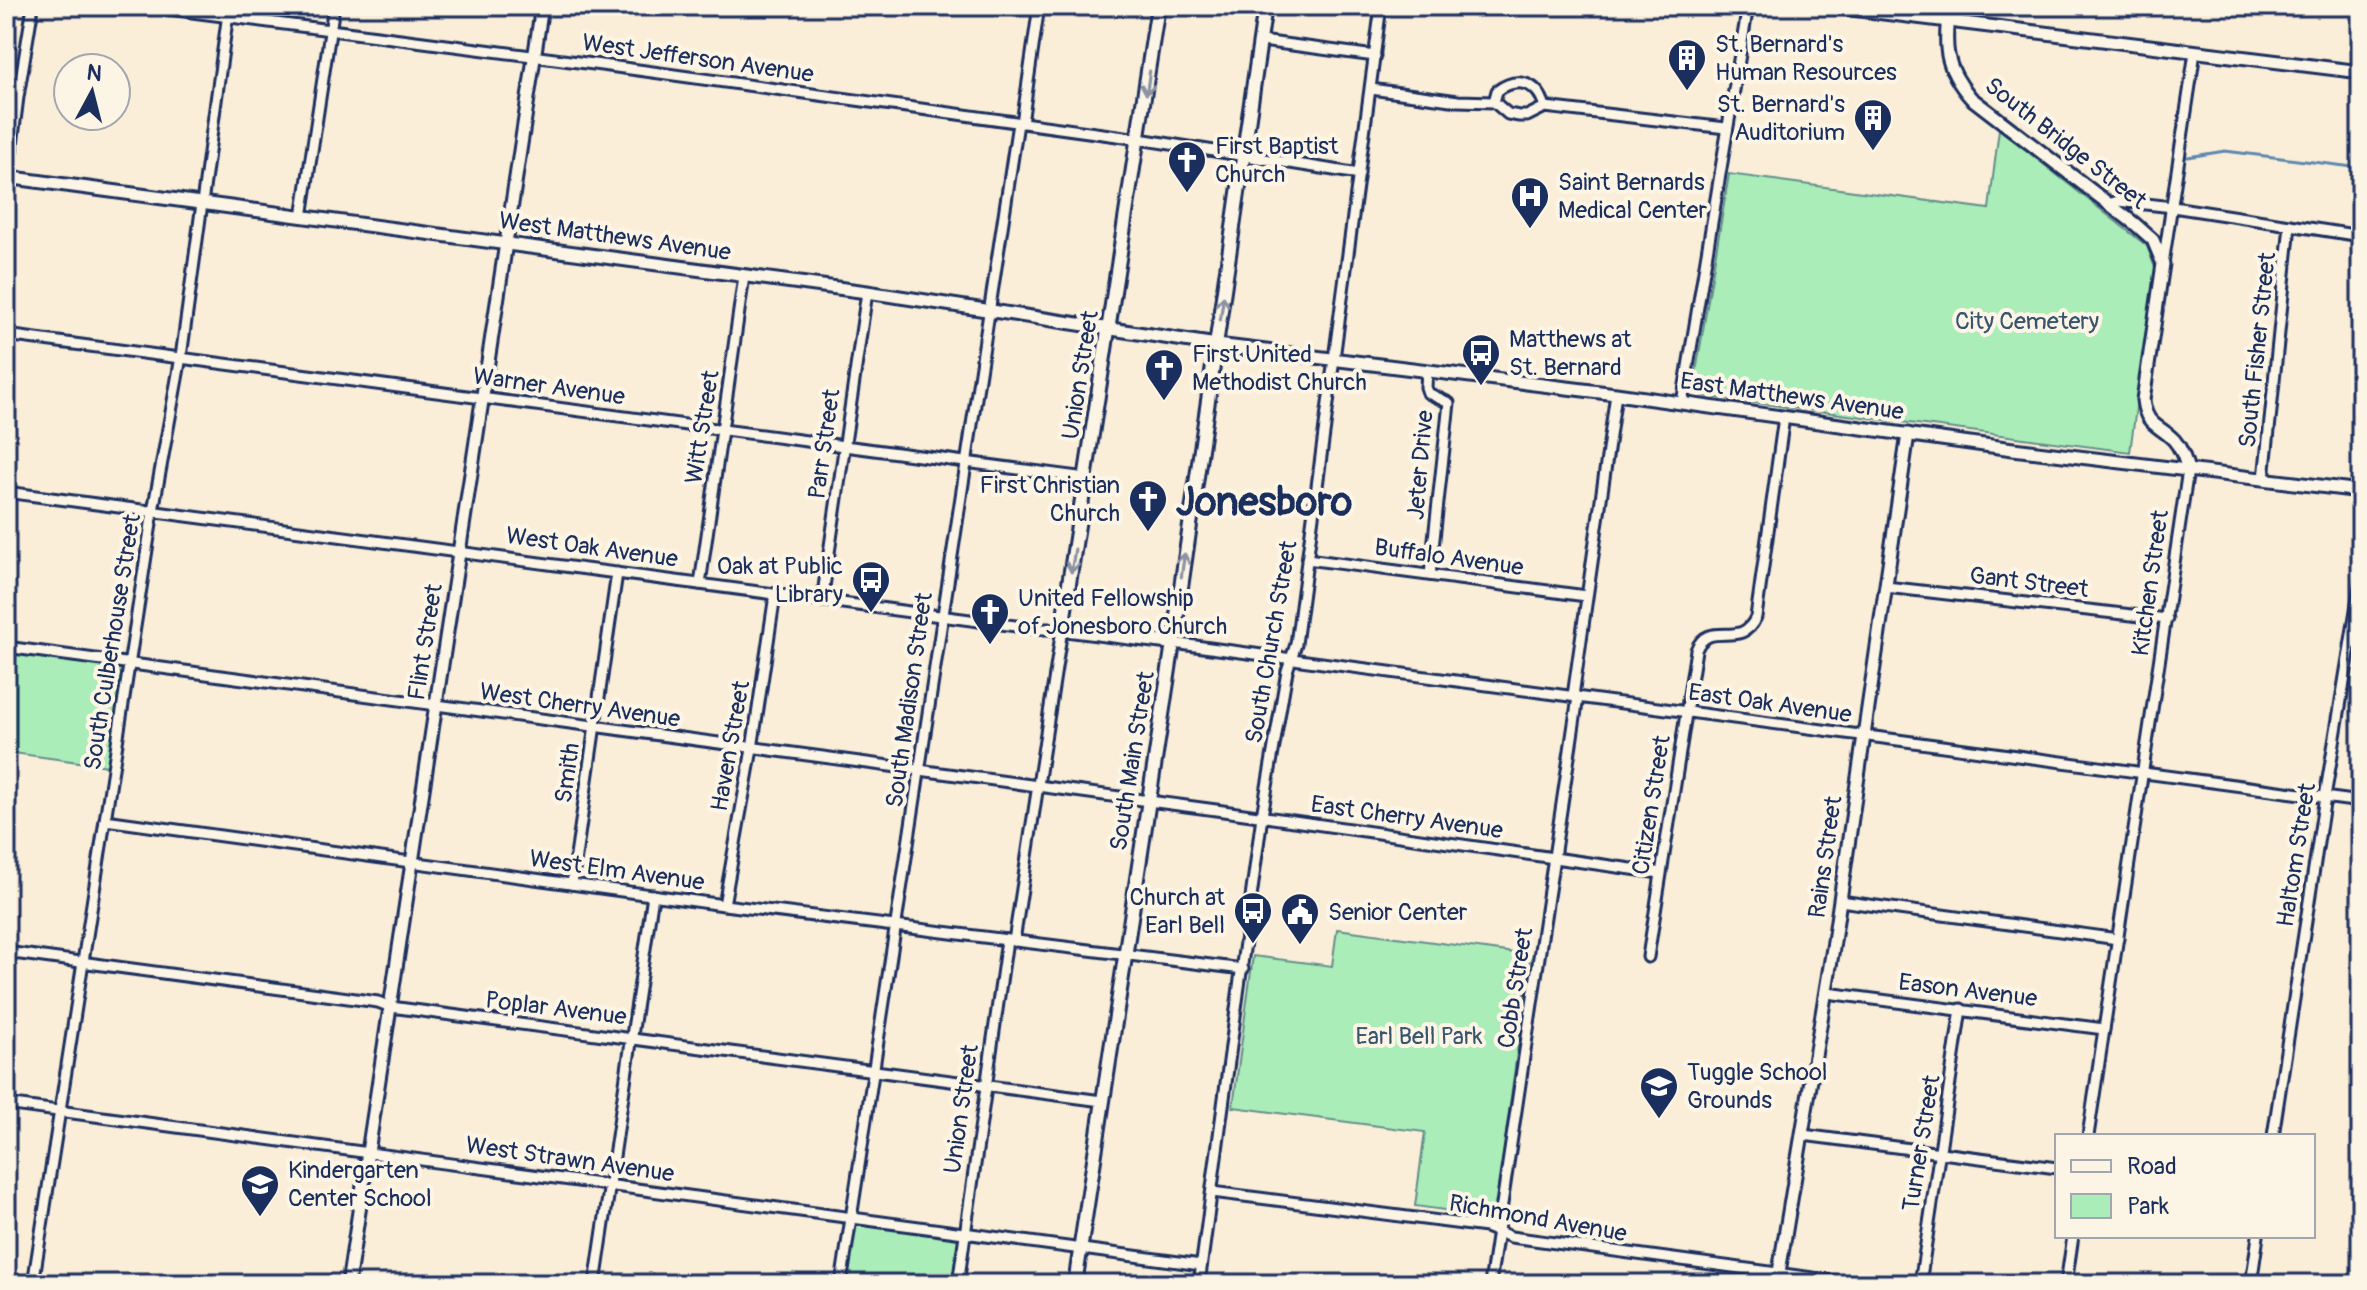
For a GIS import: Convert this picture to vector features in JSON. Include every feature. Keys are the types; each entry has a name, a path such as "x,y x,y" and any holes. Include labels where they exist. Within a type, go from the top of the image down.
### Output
{"main road":[{"name":"Union Street","path":"1062,629 1158,6"},
{"name":"South Main Street","path":"1075,1284 1173,643 1265,6"},
{"name":"West Oak Avenue","path":"1062,629 1173,643"}],"street":[{"path":"7,177 33,6"},
{"name":"West Jefferson Avenue","path":"145,6 228,11 331,30 1139,139 1359,174"},
{"path":"302,217 334,6"},
{"name":"Flint Street","path":"348,1284 542,6"},
{"name":"South Madison Street","path":"841,1284 966,461 1039,6"},
{"name":"South Church Street","path":"1199,1284 1262,816 1277,723 1296,644 1381,6"},
{"path":"1682,403 1748,6"},
{"path":"1827,6 2361,72"},
{"name":"South Bridge Street","path":"1949,6 1947,56 1956,81 1971,98 2153,240 2163,264"},
{"name":"South Culberhouse Street","path":"33,1284 153,511 181,357 228,11"},
{"path":"1261,41 1375,56"},
{"path":"2188,470 2183,453 2174,441 2149,421 2143,400 2195,52"},
{"path":"1494,102 1497,91 1507,84 1520,81 1537,90 1545,107"},
{"path":"1371,89 1458,101 1494,102 1508,114 1519,116 1527,116 1545,107 1726,128"},
{"name":"West Matthews Avenue","path":"7,177 867,292 1217,345"},
{"path":"2109,204 2118,201 2173,207 2361,236"},
{"name":"South Fisher Street","path":"2264,479 2290,225"},
{"name":"Witt Street","path":"700,584 744,276"},
{"name":"Parr Street","path":"822,601 867,292"},
{"name":"Warner Avenue","path":"6,335 1086,478"},
{"name":"East Matthews Avenue","path":"1217,345 2361,491"},
{"name":"Jeter Drive","path":"1427,371 1428,393 1449,403 1430,575"},
{"name":"Cobb Street","path":"1490,1284 1555,859 1586,596 1616,394"},
{"name":"Citizen Street","path":"1648,957 1696,650 1700,641 1708,635 1738,635 1747,631 1756,617 1784,417"},
{"name":"Rains Street","path":"1777,1280 1827,993 1908,434"},
{"name":"Kitchen Street","path":"2088,1134 2188,470"},
{"name":"West Oak Avenue","path":"6,492 775,595 1038,629 1062,629"},
{"name":"Buffalo Avenue","path":"1307,559 1586,596"},
{"name":"Smith","path":"572,884 617,573"},
{"name":"Haltom Street","path":"2273,1134 2361,580"},
{"name":"Gant Street","path":"1886,587 2167,619"},
{"name":"Haven Street","path":"724,905 775,595"},
{"name":"Union Street","path":"958,1284 986,1086 1062,629"},
{"name":"East Oak Avenue","path":"1173,643 2361,802"},
{"name":"West Cherry Avenue","path":"6,647 1148,802"},
{"name":"East Cherry Avenue","path":"1148,802 1660,873"},
{"name":"West Elm Avenue","path":"105,820 724,905 1243,969"},
{"path":"595,1284 653,895"},
{"path":"1840,901 2118,939"},
{"name":"Poplar Avenue","path":"6,952 378,1002 391,1007 1102,1101"},
{"name":"Eason Avenue","path":"1827,993 2104,1029"},
{"name":"Turner Street","path":"1920,1284 1961,1009"},
{"name":"West Strawn Avenue","path":"6,1104 1201,1265"},
{"path":"1803,1135 2055,1168"},
{"name":"Richmond Avenue","path":"1212,1192 1486,1227 1511,1237 1777,1280 1858,1284"},
{"path":"2066,1284 2073,1238"},
{"path":"2251,1284 2258,1238"}],"green space":[{"name":"City Cemetery","path":"1999,129 2147,246 2155,268 2130,452 1703,396 1695,386 1695,378 1729,174 1989,209"},
{"path":"6,651 119,667 122,670 108,766 6,752"},
{"name":"Earl Bell Park","path":"1337,929 1530,955 1495,1217 1415,1206 1425,1132 1233,1107 1253,956 1332,966"},
{"path":"855,1222 959,1236 952,1284 846,1284"}],"waterway":[{"path":"2188,157 2225,151 2361,168"}],"place":[{"name":"St. Bernard's Human Resources","path":"1687,92"},
{"name":"St. Bernard's Auditorium","path":"1873,152"},
{"name":"First Baptist Church","path":"1187,194"},
{"name":"Saint Bernards Medical Center","path":"1530,230"},
{"name":"Matthews at St. Bernard","path":"1481,387"},
{"name":"First United Methodist Church","path":"1164,402"},
{"name":"First Christian Church","path":"1148,533"},
{"name":"Oak at Public Library","path":"871,614"},
{"name":"United Fellowship of Jonesboro Church","path":"990,646"},
{"name":"Church at Earl Bell","path":"1253,945"},
{"name":"Senior Center","path":"1300,946"},
{"name":"Tuggle School Grounds","path":"1659,1120"},
{"name":"Kindergarten Center School","path":"260,1218"}],"district":[{"name":"Jonesboro","path":"1264,501"}]}
